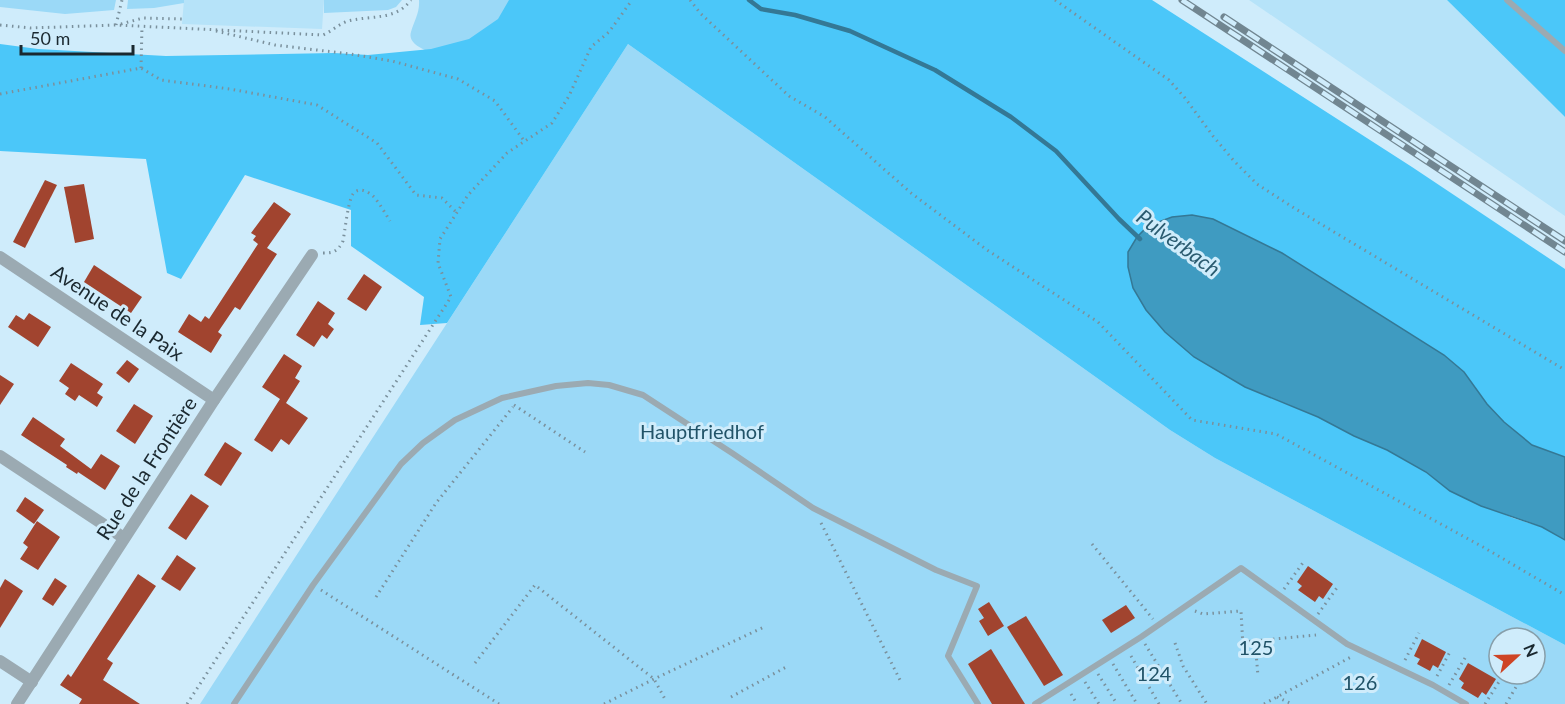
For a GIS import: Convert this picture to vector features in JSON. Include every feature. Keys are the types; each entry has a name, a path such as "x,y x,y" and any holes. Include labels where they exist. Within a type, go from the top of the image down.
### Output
{"street":[{"name":"Rue de la Frontière","path":"17,704 214,400 312,255"},
{"name":"Avenue de la Paix","path":"0,256 214,400"},
{"path":"0,456 124,538"},
{"path":"0,661 32,682"}],"lane":[{"path":"1507,0 1565,51"},
{"path":"234,704 313,585 402,464 423,443 455,420 502,398 556,386 588,383 609,385 643,395 813,508 936,570 976,586 948,656 978,704"},
{"path":"1035,704 1141,637 1241,568 1332,634 1360,651 1433,685 1466,704"}],"path":[{"path":"116,25 122,0"},
{"path":"0,25 31,28 116,25 323,35 347,22 395,13 404,9 411,0"},
{"path":"187,704 451,297 438,262 440,239 468,195 507,153 552,123 569,96 591,47 609,32 632,0"},
{"path":"690,0 700,14 789,96 825,117 911,194 987,250 1098,322 1192,420 1276,434 1483,547 1565,595"},
{"path":"1055,0 1169,80 1233,161 1257,184 1565,370"},
{"path":"116,25 143,18 182,19"},
{"path":"141,68 142,26"},
{"path":"208,29 275,45 393,61 458,79 495,101 525,141"},
{"path":"0,94 141,68 161,81 230,89 317,105 377,143 416,195 441,198 457,213"},
{"path":"312,255 316,252 333,252 340,247 350,201 357,191 363,190 374,197 390,221"},
{"path":"502,398 585,452"},
{"path":"376,597 436,504 514,406"},
{"path":"813,508 900,680"},
{"path":"1092,544 1159,625"},
{"path":"1279,595 1305,560"},
{"path":"313,585 499,704"},
{"path":"475,663 535,585 654,679 666,701"},
{"path":"1318,615 1339,585"},
{"path":"1185,607 1203,614 1240,611 1243,644 1332,634"},
{"path":"604,704 764,627"},
{"path":"1400,670 1419,633"},
{"path":"1141,637 1182,704"},
{"path":"1254,641 1258,676"},
{"path":"1175,643 1183,666 1207,704"},
{"path":"1125,647 1160,704"},
{"path":"1433,685 1451,650"},
{"path":"1264,704 1360,651"},
{"path":"1109,657 1137,704"},
{"path":"1446,692 1465,658"},
{"path":"731,697 788,666"},
{"path":"1093,667 1117,704"},
{"path":"1081,675 1099,704"},
{"path":"1485,704 1496,686"},
{"path":"1506,704 1516,687"},
{"path":"1277,697 1293,704"}],"shaded area":[{"path":"184,0 324,0 322,29 182,24"},
{"path":"509,0 1152,0 1412,167 1565,269 1565,457 1532,445 1504,422 1487,404 1464,372 1444,355 1282,253 1213,219 1137,237 1128,252 1128,267 1133,288 1146,310 1165,332 1194,357 1245,387 1318,417 1387,450 1426,472 1450,491 1513,518 1542,527 1565,540 1565,645 1547,635 1547,626 1529,626 1215,458 1170,430 628,44 447,323 420,325 424,297 351,246 351,210 245,175 181,279 167,273 146,159 0,151 0,44 38,49 166,56 334,53 368,55 431,49 469,39 498,19"},
{"path":"1249,0 1447,0 1565,117 1565,216"},
{"path":"1447,0 1565,0 1565,117"}],"green space":[{"path":"0,0 116,0 114,10 65,14 0,7"},
{"path":"128,0 184,0 184,3 154,8 127,9"},
{"path":"324,0 402,0 396,7 388,10 324,13"},
{"path":"419,0 557,0 446,58 423,49 413,42 411,32 418,13"},
{"name":"Hauptfriedhof","path":"628,44 1170,430 1215,458 1529,626 1487,626 1487,686 1547,686 1547,635 1565,645 1565,704 200,704"}],"water":[{"path":"1192,215 1213,219 1282,253 1444,355 1464,372 1487,404 1504,422 1532,445 1565,457 1565,540 1542,527 1481,506 1450,491 1426,472 1387,450 1318,417 1245,387 1194,357 1165,332 1146,310 1133,288 1128,267 1128,252 1137,237 1148,226 1172,217"}],"building":[{"path":"45,180 57,185 25,248 13,242"},
{"path":"84,184 94,239 75,243 64,187"},
{"path":"274,202 291,214 267,248 277,254 240,310 235,307 218,332 222,335 211,353 178,332 189,314 201,322 205,316 209,319 258,244 253,240 256,236 251,233"},
{"path":"94,265 142,297 131,313 84,282"},
{"path":"364,274 382,287 366,311 347,299"},
{"path":"318,301 335,313 328,324 334,329 327,339 322,335 314,347 296,335"},
{"path":"29,313 51,327 38,347 8,327 16,315 24,320"},
{"path":"284,354 302,366 295,378 300,381 286,403 308,418 289,445 281,439 272,452 254,440 280,399 262,387"},
{"path":"127,360 139,369 129,383 116,373"},
{"path":"71,363 103,384 97,393 103,397 97,407 79,395 75,401 65,394 69,388 59,381"},
{"path":"0,375 14,384 0,405"},
{"path":"134,404 153,416 135,444 116,431"},
{"path":"33,417 65,439 60,446 91,469 101,454 120,466 105,490 66,467 67,465 21,435"},
{"path":"225,442 242,453 221,486 204,475"},
{"path":"191,494 209,506 186,540 168,528"},
{"path":"25,497 44,510 34,524 16,511"},
{"path":"37,521 60,537 38,570 20,559 28,547 23,543"},
{"path":"177,555 196,568 180,591 161,579"},
{"path":"1308,566 1333,584 1323,599 1319,596 1315,602 1298,590 1302,586 1297,582"},
{"path":"138,574 156,586 107,659 113,663 103,680 140,704 79,704 82,699 60,685 68,674 71,677"},
{"path":"55,578 67,586 53,606 42,599"},
{"path":"5,579 23,591 0,628 0,588"},
{"path":"989,602 1004,626 988,636 979,621 984,618 978,609"},
{"path":"1126,605 1135,618 1111,633 1102,620"},
{"path":"1026,616 1063,675 1044,686 1007,627"},
{"path":"1422,639 1446,652 1438,668 1433,665 1430,671 1417,664 1420,659 1414,656"},
{"path":"991,649 1025,704 992,704 968,664"},
{"path":"1468,663 1487,674 1487,686 1492,686 1486,695 1482,692 1478,698 1461,688 1464,683 1459,679"}],"waterway":[{"name":"Pulverbach","path":"749,0 761,9 795,15 850,31 935,70 1011,117 1056,151 1140,239"}],"railway":[{"path":"1182,0 1565,252"},
{"path":"1224,17 1565,241"}],"park label":[{"name":"125","path":"1256,647"},
{"name":"124","path":"1154,673"},
{"name":"126","path":"1360,682"}]}
